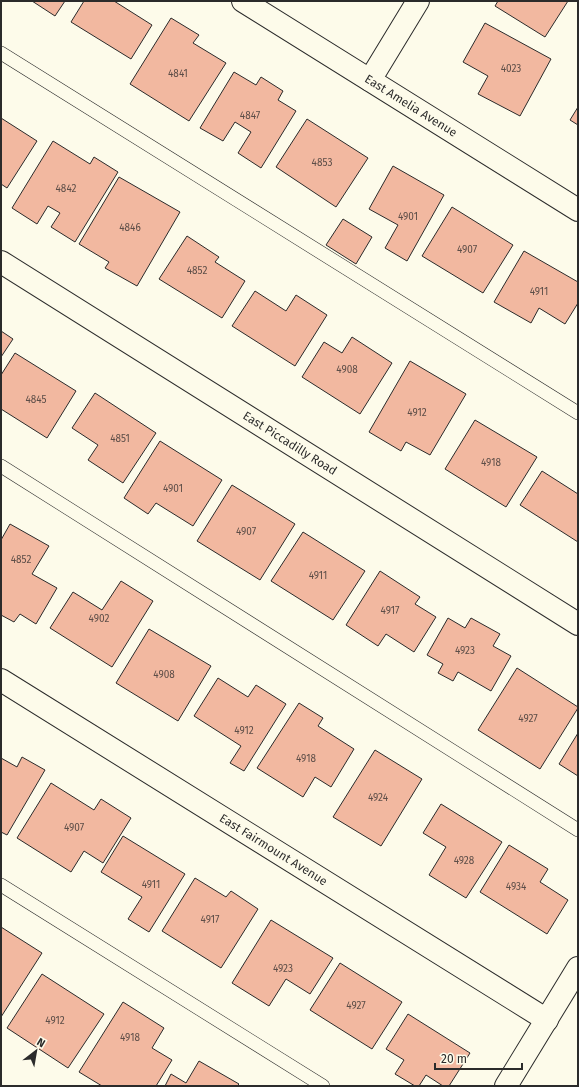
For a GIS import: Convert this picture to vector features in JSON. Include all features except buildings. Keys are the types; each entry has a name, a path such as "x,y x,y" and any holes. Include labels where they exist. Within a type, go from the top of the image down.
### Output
{"street":[{"name":"East Amelia Avenue","path":"243,1 578,210"},
{"path":"370,80 418,1"},
{"name":"East Piccadilly Road","path":"1,262 578,624"},
{"name":"East Fairmount Avenue","path":"1,680 547,1020"},
{"path":"506,1086 578,968"}],"lane":[{"path":"1,53 578,413"},
{"path":"1,466 578,830"},
{"path":"1,885 323,1086"}]}
